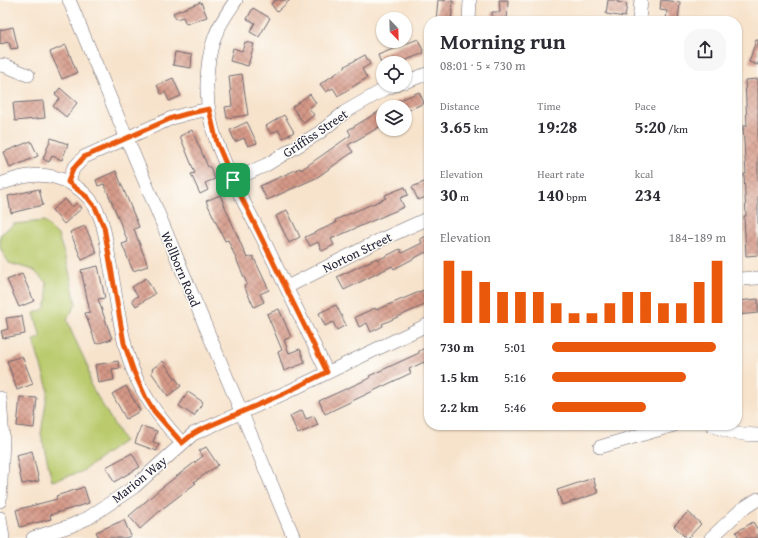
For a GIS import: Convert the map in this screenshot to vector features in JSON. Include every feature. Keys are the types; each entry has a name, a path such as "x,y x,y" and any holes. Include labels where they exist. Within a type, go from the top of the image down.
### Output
{"street":[{"name":"Wellborn Road","path":"69,0 294,538"},
{"path":"236,0 220,24 211,47 208,72 209,109 217,143 233,180 287,287 327,372"},
{"path":"468,16 470,0"},
{"path":"639,16 641,0"},
{"path":"0,65 28,75"},
{"path":"412,79 424,75"},
{"name":"Griffiss Street","path":"233,180 266,166 319,133 345,112 380,92"},
{"path":"68,182 73,169 84,157 172,118 209,109"},
{"path":"0,184 28,176 50,176 68,182 87,197 95,207 104,227 124,343 134,372 154,411 182,443"},
{"name":"Norton Street","path":"287,287 378,241 424,220"},
{"path":"742,279 758,278"},
{"name":"Marion Way","path":"34,538 70,526 88,518 134,487 196,432 241,413 424,326"},
{"path":"0,398 3,440 0,501"},
{"path":"600,447 657,430"},
{"path":"726,430 747,435 758,435"},
{"path":"711,538 741,510 758,499"},
{"path":"0,518 3,538"}],"green space":[{"path":"44,221 58,235 68,266 76,304 67,319 88,367 90,384 124,441 81,472 52,481 41,434 48,389 33,340 41,338 34,313 44,309 48,299 46,282 33,270 9,263 0,248 0,235 14,224"}],"building":[{"path":"276,0 290,0 277,12 271,4"},
{"path":"438,0 453,1 452,16 436,16"},
{"path":"499,0 508,0 507,16 492,16 492,12 500,12"},
{"path":"608,0 618,0 617,2 627,4 625,16 606,14"},
{"path":"661,0 680,2 679,16 666,16 667,11 660,10"},
{"path":"201,2 207,17 186,24 183,17 176,19 173,13"},
{"path":"253,8 270,18 259,37 250,32 255,23 247,19"},
{"path":"13,27 18,48 11,49 9,42 0,44 0,30"},
{"path":"418,39 424,53 412,58 412,56 378,56 396,48 412,48 412,41"},
{"path":"756,40 758,40 758,65 749,62"},
{"path":"245,42 254,44 248,66 230,61 233,48 242,51"},
{"path":"66,45 77,73 62,79 50,52"},
{"path":"175,52 192,55 191,68 173,65"},
{"path":"365,55 370,64 362,69 367,78 338,96 333,88 326,92 320,84 346,67 345,66"},
{"path":"242,74 248,115 227,118 225,107 232,106 229,76"},
{"path":"173,78 181,96 169,101 165,92 161,94 157,85"},
{"path":"758,79 758,255 746,256 744,174 746,174 743,126 747,126 745,80"},
{"path":"60,88 77,103 66,117 53,106 60,98 55,94"},
{"path":"419,92 424,103 412,109 412,100 400,100"},
{"path":"310,94 316,103 309,108 314,115 304,123 292,107"},
{"path":"43,101 45,118 15,121 13,103"},
{"path":"376,113 376,129 348,145 353,152 316,178 267,200 260,186 300,168 301,170 351,135 348,130"},
{"path":"284,115 294,132 283,138 278,130 271,134 266,126"},
{"path":"247,122 257,143 248,146 244,138 235,142 230,130"},
{"path":"192,130 208,167 210,167 215,179 205,183 208,190 200,194 191,174 195,173 180,136"},
{"path":"51,138 68,144 62,160 52,156 49,162 43,159"},
{"path":"31,141 38,156 10,168 4,152"},
{"path":"116,171 139,227 134,229 148,266 133,271 122,244 128,242 113,205 104,184 98,186 96,180"},
{"path":"424,182 424,198 418,200 412,187"},
{"path":"405,187 408,195 400,198 404,207 331,239 334,245 322,251 318,242 310,246 305,237 336,223 335,220 386,198 385,195"},
{"path":"39,189 43,205 11,213 8,196"},
{"path":"220,195 247,258 253,256 269,290 260,294 264,302 254,307 244,286 247,284 228,240 225,241 206,201"},
{"path":"65,199 72,207 77,203 82,208 64,224 52,210"},
{"path":"287,210 300,237 289,243 276,216"},
{"path":"85,226 97,253 82,260 70,232"},
{"path":"424,237 424,253 394,269 392,266 344,290 337,277 400,249 402,253 422,243 420,239"},
{"path":"98,266 105,298 98,299 112,339 96,344 85,313 90,312 81,270"},
{"path":"22,274 34,301 19,307 7,280"},
{"path":"146,278 155,294 136,306 132,300 138,296 132,287"},
{"path":"424,290 424,305 382,324 383,326 371,332 367,323 359,327 355,317 375,308 376,310"},
{"path":"758,299 758,313 742,315 742,301"},
{"path":"336,305 346,325 337,330 333,322 325,326 319,313"},
{"path":"279,309 291,337 284,340 289,353 300,349 305,363 284,371 278,352 282,350 267,314"},
{"path":"22,316 25,334 3,338 1,331 8,329 6,318"},
{"path":"424,348 424,362 409,369 411,373 325,414 319,401 370,378 369,376 419,353 419,351"},
{"path":"22,356 33,384 17,390 7,361"},
{"path":"118,361 120,368 112,369 114,380 98,383 95,365"},
{"path":"163,361 181,386 168,396 151,372 153,371 152,369"},
{"path":"126,386 140,411 126,419 112,394"},
{"path":"188,392 203,402 194,416 179,406"},
{"path":"20,397 37,398 34,428 17,426"},
{"path":"302,410 306,419 314,416 318,425 298,434 290,416"},
{"path":"141,426 157,431 153,442 159,444 157,451 135,443"},
{"path":"206,447 218,465 194,482 196,483 162,509 140,529 129,516 160,489 203,456 199,451"},
{"path":"32,451 39,481 22,484 16,455"},
{"path":"132,453 140,467 114,482 106,467"},
{"path":"593,478 598,493 562,505 557,490"},
{"path":"84,487 89,503 50,515 51,519 20,527 16,510 57,499 56,496"},
{"path":"688,512 701,524 688,538 686,538 674,526"},
{"path":"124,520 131,536 125,538 99,538 96,532"},
{"path":"753,522 758,530 758,538 739,538 736,532"}],"route":[{"path":"209,109 217,143 233,180 287,287 327,372 285,393 200,430 182,443 154,411 134,372 124,343 104,227 95,207 87,197 78,188 68,182 73,169 84,157 93,152 172,118 209,109"}]}
